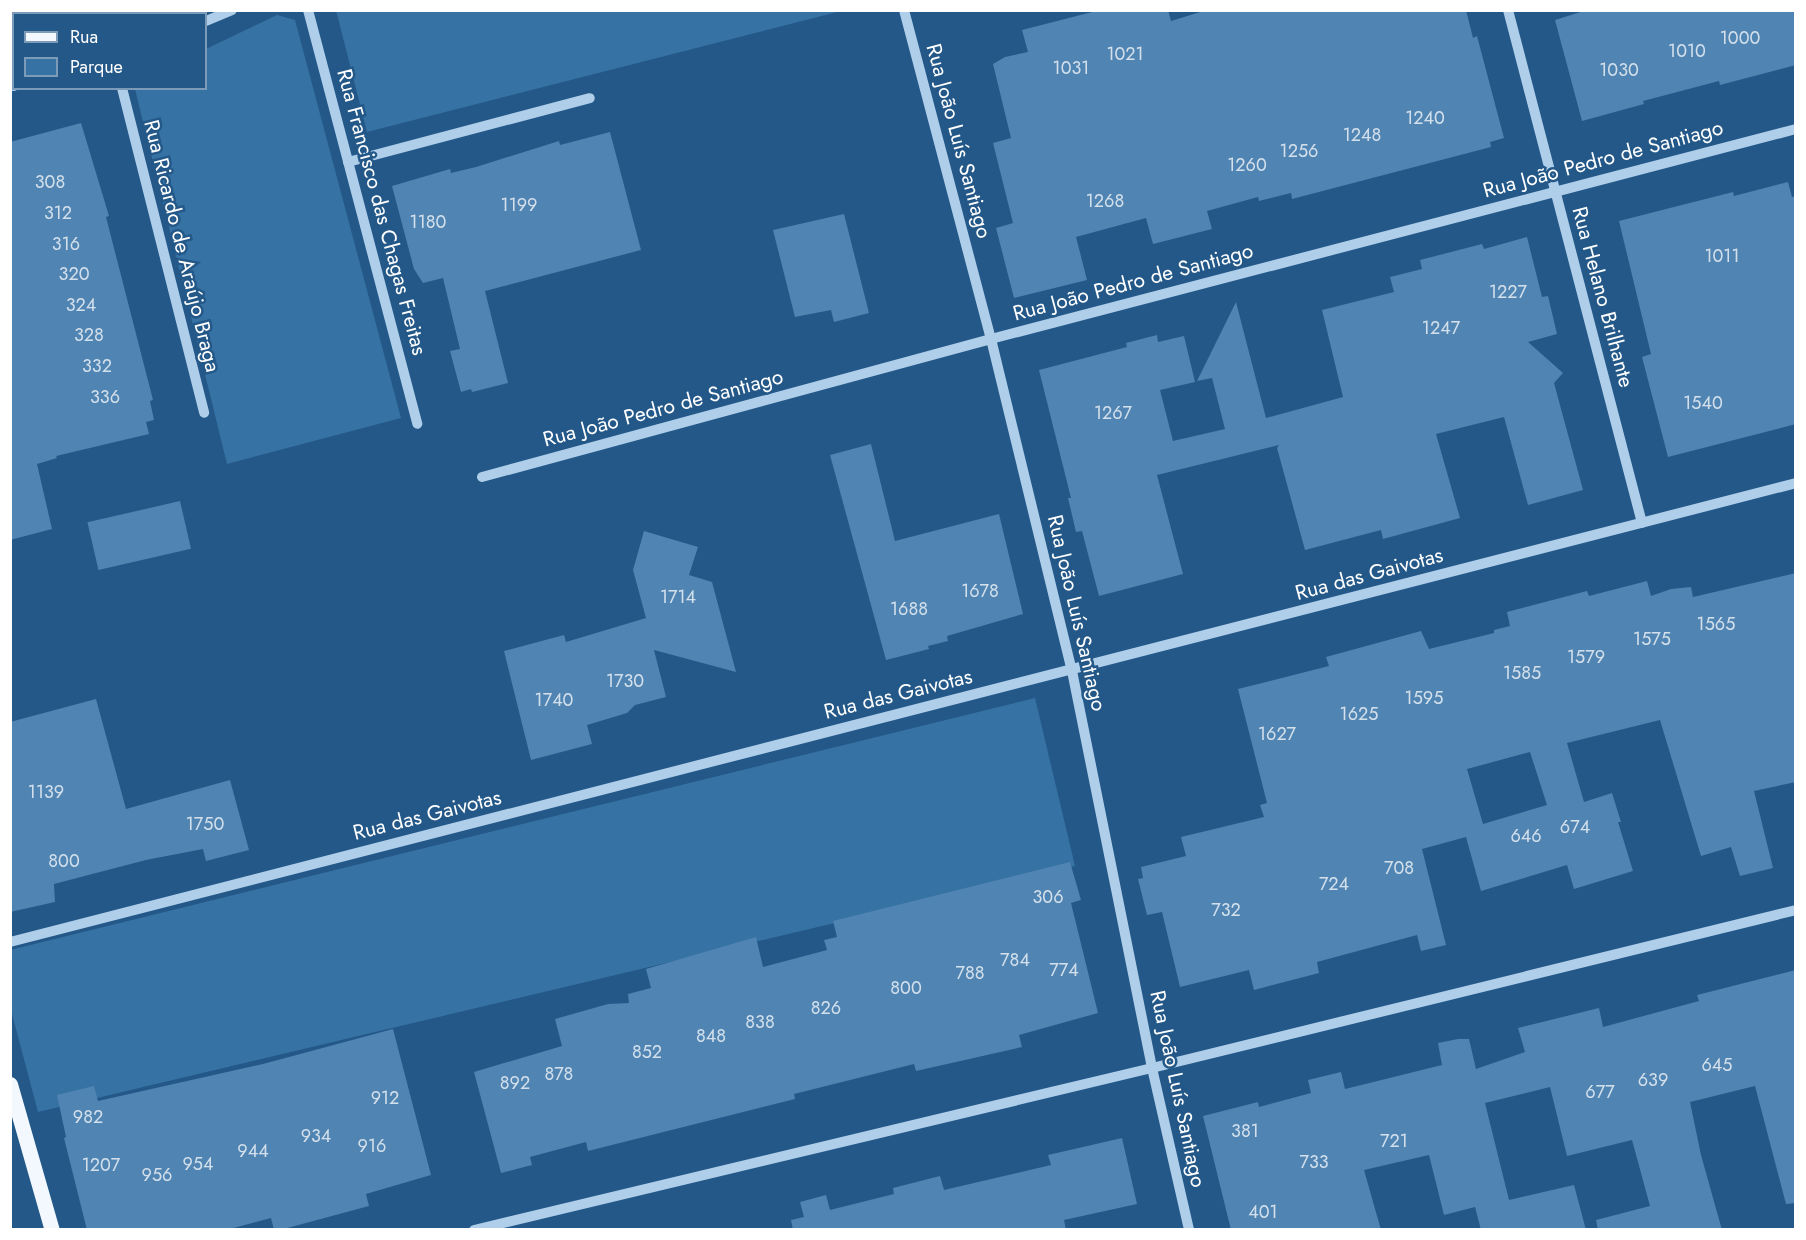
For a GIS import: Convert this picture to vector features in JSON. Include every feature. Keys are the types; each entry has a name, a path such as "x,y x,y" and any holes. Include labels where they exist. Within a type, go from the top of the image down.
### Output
{"main road":[{"path":"11,1088 52,1230"}],"street":[{"path":"207,21 232,10"},
{"name":"Rua Francisco das Chagas Freitas","path":"308,10 417,424"},
{"name":"Rua João Luís Santiago","path":"904,10 991,339 1072,671 1152,1068 1190,1230"},
{"name":"Rua Helano Brilhante","path":"1508,10 1642,523"},
{"name":"Rua Ricardo de Araújo Braga","path":"123,90 204,413"},
{"path":"348,162 590,98"},
{"name":"Rua João Pedro de Santiago","path":"482,477 991,339 1796,129"},
{"name":"Rua das Gaivotas","path":"10,942 662,773 1072,671 1796,483"},
{"path":"474,1230 1152,1068 1796,910"}],"green space":[{"path":"336,10 841,10 841,11 367,132"},
{"path":"277,15 295,20 401,418 227,464 135,90 207,90 207,49"},
{"path":"1035,698 1075,866 38,1112 11,1010 10,950"}],"building":[{"path":"1100,10 1168,10 1171,21 1207,10 1466,10 1473,38 1477,36 1504,138 1490,142 1491,147 1292,199 1291,193 1259,201 1258,197 1207,211 1212,229 1153,244 1146,218 1076,237 1087,280 1014,298 996,228 1013,223 993,143 1011,138 993,64 1005,57 1028,52 1022,30"},
{"path":"1587,10 1796,10 1796,65 1720,85 1719,81 1643,101 1644,104 1582,121 1555,20"},
{"path":"81,123 109,216 106,217 153,400 150,401 154,420 146,422 149,434 56,456 57,458 37,464 52,529 10,540 10,142"},
{"path":"610,132 641,250 485,291 508,383 472,392 471,389 461,392 450,351 460,349 443,278 423,283 414,269 392,186 450,169 451,173 476,167 559,141 560,145"},
{"path":"1788,182 1792,197 1796,196 1796,424 1668,457 1642,357 1651,354 1619,221 1733,192 1734,196"},
{"path":"844,214 869,313 834,322 831,310 795,317 773,230"},
{"path":"1527,237 1542,297 1548,296 1557,334 1528,342 1563,373 1554,383 1583,490 1528,505 1504,417 1436,434 1460,518 1383,539 1381,530 1305,550 1277,448 1279,445 1157,475 1183,574 1099,596 1082,531 1076,532 1068,498 1071,498 1039,370 1127,347 1126,343 1157,335 1158,342 1184,336 1195,382 1160,390 1173,441 1225,429 1212,378 1197,381 1236,302 1266,418 1343,397 1322,310 1394,292 1390,277 1422,269 1420,260 1482,244 1484,249"},
{"path":"871,444 895,541 999,514 1023,614 947,636 948,641 928,646 929,649 886,660 830,455"},
{"path":"180,501 191,549 98,570 87,522"},
{"path":"644,531 698,547 689,575 712,582 736,672 654,650 666,697 635,705 627,713 587,725 592,744 531,760 504,651 564,635 566,642 646,618 633,570"},
{"path":"1796,573 1796,782 1754,791 1773,868 1740,876 1731,847 1701,856 1660,720 1567,743 1584,802 1612,793 1633,871 1574,889 1567,865 1481,891 1466,837 1422,849 1446,945 1421,951 1417,935 1317,962 1319,973 1254,990 1249,970 1180,987 1162,912 1147,915 1138,879 1143,878 1141,867 1186,856 1181,837 1264,817 1260,805 1267,803 1238,689 1329,666 1326,657 1421,631 1429,649 1494,633 1494,630 1510,626 1507,612 1587,591 1589,596 1647,581 1651,596 1671,589 1691,587 1693,597","holes":["1530,752 1547,805 1483,824 1467,769"]},
{"path":"96,699 126,809 230,780 249,850 206,861 203,849 146,860 54,884 55,902 10,912 10,722"},
{"path":"1070,862 1081,900 1071,903 1098,1013 1019,1035 1022,1047 916,1071 914,1064 794,1094 795,1099 588,1151 586,1142 530,1157 532,1165 501,1173 474,1072 562,1046 555,1019 608,1004 629,1003 628,994 651,988 646,969 756,937 763,967 827,950 824,940 837,937 833,921"},
{"path":"1796,970 1796,1203 1786,1204 1755,1086 1690,1102 1701,1155 1722,1230 1598,1230 1596,1220 1650,1206 1632,1140 1567,1156 1550,1087 1485,1103 1509,1200 1574,1185 1586,1230 1481,1230 1475,1207 1444,1215 1429,1155 1364,1170 1381,1230 1231,1230 1203,1116 1258,1102 1259,1107 1311,1093 1308,1080 1341,1072 1345,1089 1442,1065 1438,1043 1458,1039 1469,1039 1476,1069 1525,1052 1518,1028 1599,1008 1603,1027 1699,1001 1697,995"},
{"path":"393,1029 431,1175 366,1194 369,1206 280,1230 274,1230 271,1218 226,1230 87,1230 64,1138 66,1137 57,1095 94,1086 98,1101 263,1064"},
{"path":"1122,1138 1137,1204 1064,1220 1066,1230 793,1230 791,1220 804,1217 800,1202 826,1195 830,1210 894,1194 893,1188 940,1176 944,1190 1051,1165 1048,1155"}]}
